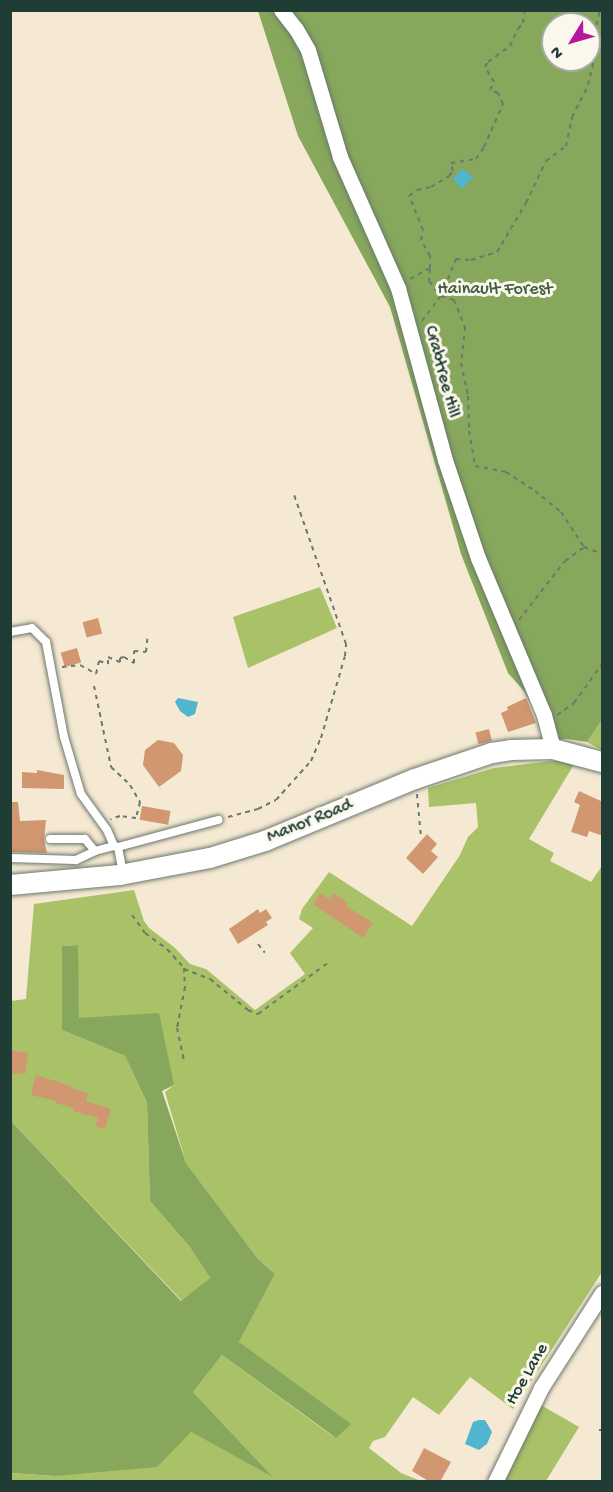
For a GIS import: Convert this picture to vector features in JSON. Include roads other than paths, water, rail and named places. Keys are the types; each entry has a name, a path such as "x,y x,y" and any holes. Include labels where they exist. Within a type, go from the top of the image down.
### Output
{"street":[{"name":"Crabtree Hill","path":"281,10 308,50 340,157 399,288 445,460 478,558 544,715 553,749"},
{"name":"Manor Road","path":"10,885 123,874 176,866 266,841 415,779 492,753 553,749 603,762"},
{"name":"Hoe Lane","path":"495,1482 542,1388 603,1293"}],"lane":[{"path":"10,632 32,628 38,631 46,642 64,737 81,794 104,825 116,847 123,874"},
{"path":"10,858 76,860 94,851 218,820"},
{"path":"50,839 85,839 94,851"}],"water":[{"path":"462,169 473,177 462,189 453,179"},
{"path":"178,698 198,702 195,714 188,717 180,711 175,702"},
{"path":"485,1420 492,1432 487,1444 479,1450 465,1444 473,1422"}],"park label":[{"name":"Hainault Forest","path":"495,290"}]}
